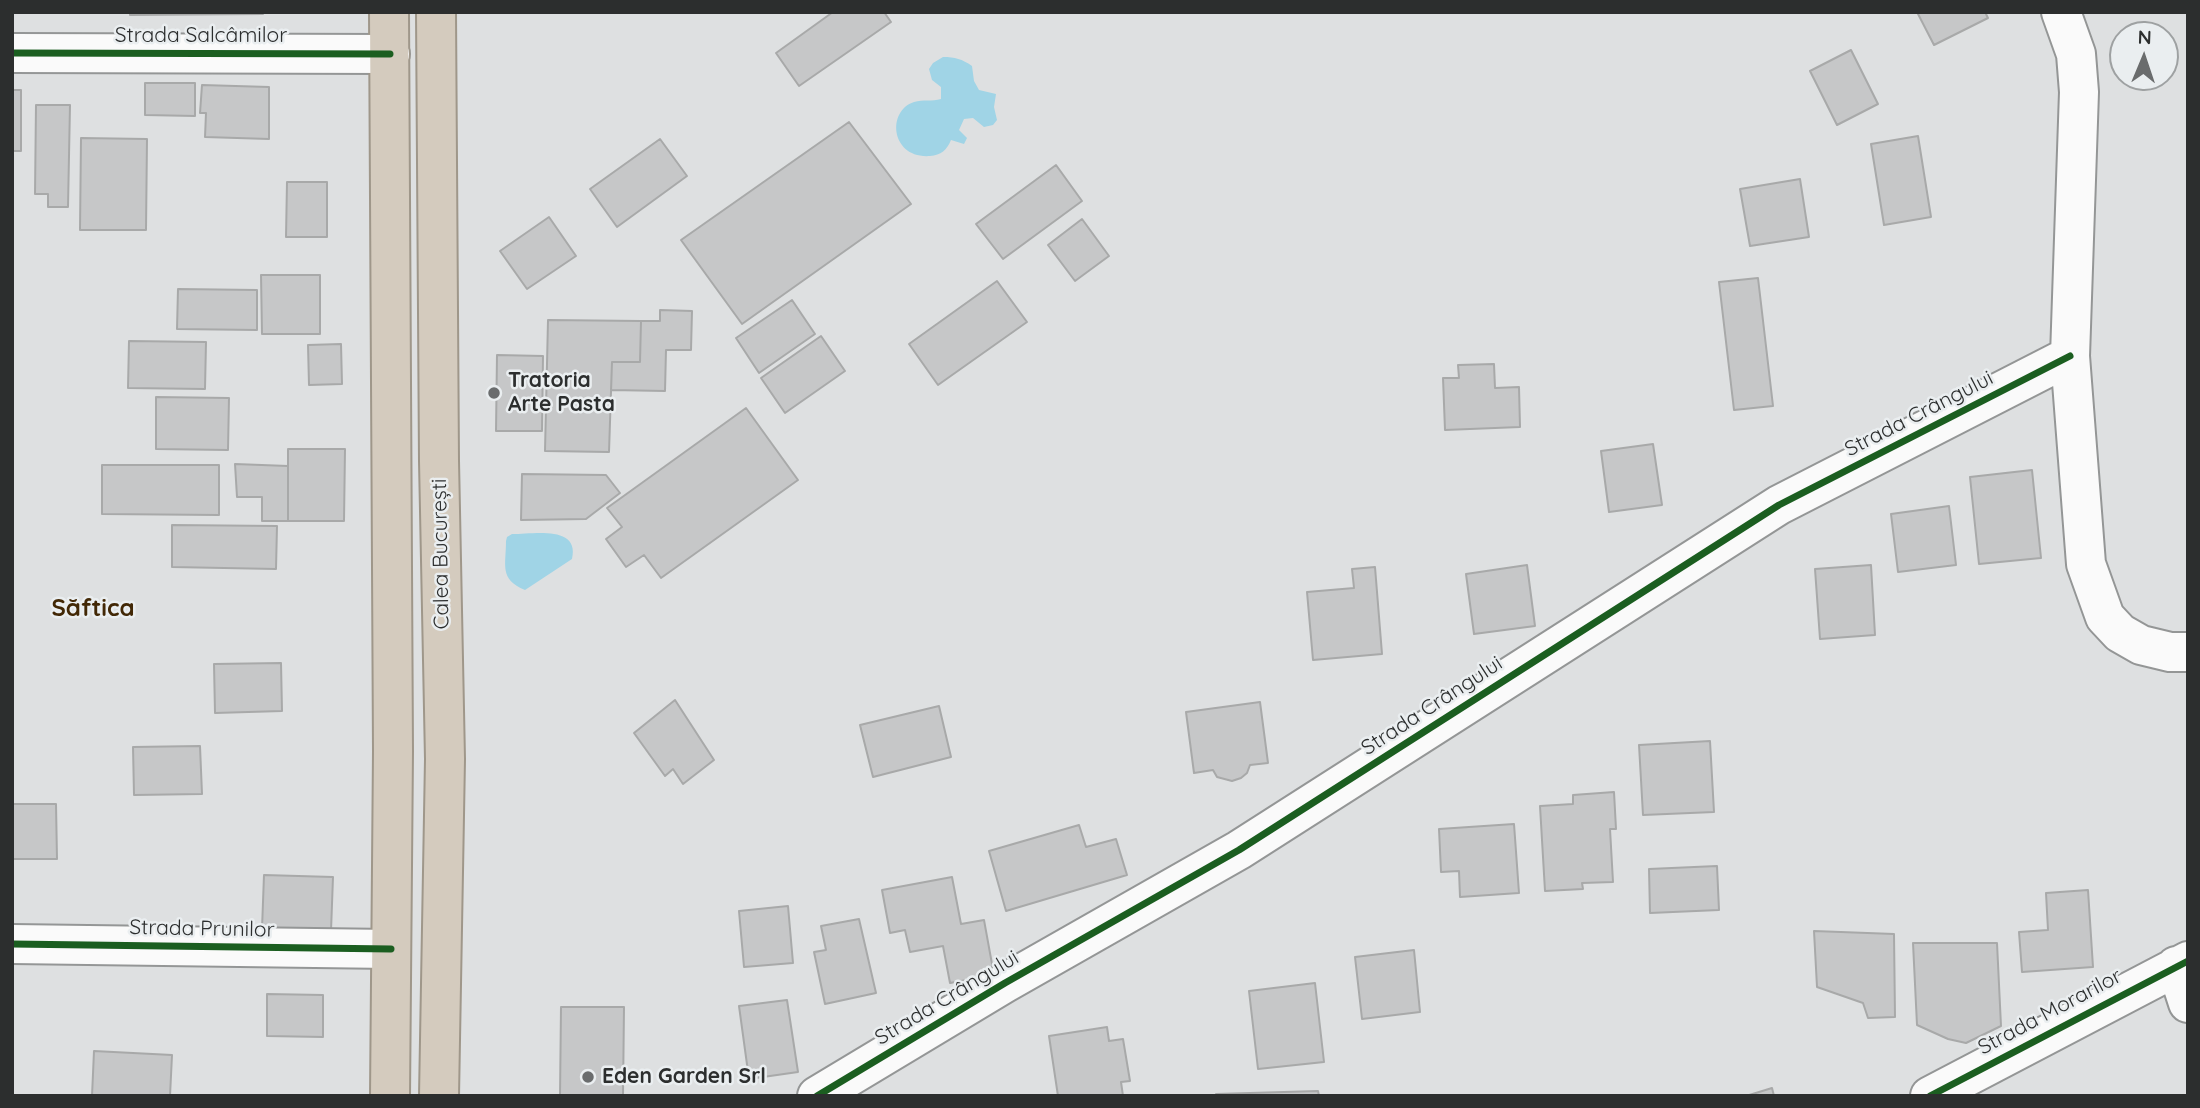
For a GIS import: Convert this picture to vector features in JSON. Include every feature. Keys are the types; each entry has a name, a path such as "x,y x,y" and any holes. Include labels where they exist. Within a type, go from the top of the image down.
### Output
{"highway":[{"path":"389,12 393,696 390,1096"},
{"name":"Calea București","path":"436,12 439,461 445,759 439,1096"}],"street":[{"path":"2061,12 2076,54 2079,92 2070,356 2086,564 2105,617 2120,633 2141,645 2170,652 2188,652"},
{"name":"Strada Salcâmilor","path":"12,52 390,54"},
{"name":"Strada Crângului","path":"817,1096 1005,983 1239,850 1779,505 2070,356"},
{"name":"Strada Prunilor","path":"12,944 391,949"},
{"path":"2182,964 2188,1003"},
{"name":"Strada Morarilor","path":"1932,1095 2182,964"}],"water":[{"path":"943,57 958,59 972,66 974,81 979,90 996,94 994,107 997,120 993,125 984,127 973,118 964,119 959,130 967,138 964,144 951,140 940,153 930,156 917,155 900,143 896,124 905,107 914,102 941,99 941,87 932,80 929,69"},
{"path":"543,533 562,536 573,548 572,559 525,590 511,581 506,571 506,541 512,534"}],"building":[{"path":"130,12 263,12 263,14 130,15"},
{"path":"833,12 884,12 891,22 799,86 776,53"},
{"path":"1917,12 1985,12 1988,18 1934,45"},
{"path":"1851,50 1878,104 1837,125 1810,71"},
{"path":"145,83 195,83 195,116 145,115"},
{"path":"202,85 269,87 269,139 205,137 206,113 200,113"},
{"path":"12,90 21,90 21,151 12,151"},
{"path":"36,105 70,105 68,207 48,207 48,194 35,194"},
{"path":"849,122 911,204 742,324 681,240"},
{"path":"1918,136 1931,217 1884,225 1871,144"},
{"path":"81,138 147,139 146,230 80,230"},
{"path":"660,139 687,176 617,227 590,189"},
{"path":"1056,165 1082,201 1003,259 976,224"},
{"path":"1800,179 1809,237 1750,246 1740,189"},
{"path":"287,182 327,182 327,237 286,237"},
{"path":"549,217 576,256 527,289 500,251"},
{"path":"1082,219 1109,256 1075,281 1048,245"},
{"path":"261,275 320,275 320,334 262,334"},
{"path":"1758,278 1773,406 1734,410 1719,282"},
{"path":"997,281 1027,322 938,385 909,344"},
{"path":"178,289 257,290 257,330 177,329"},
{"path":"792,300 815,334 759,373 736,338"},
{"path":"660,310 692,311 691,350 666,350 665,391 611,390 612,362 640,362 641,321 660,321"},
{"path":"548,320 641,321 640,362 612,362 609,452 545,451"},
{"path":"821,336 845,371 785,413 761,378"},
{"path":"129,341 206,342 205,389 128,388"},
{"path":"341,344 342,384 309,385 308,345"},
{"path":"497,355 543,356 542,431 496,431"},
{"path":"1494,364 1495,388 1519,387 1520,427 1445,430 1443,378 1459,378 1458,365"},
{"path":"156,397 229,398 228,450 156,449"},
{"path":"746,408 798,480 661,578 644,555 626,567 606,539 622,527 607,508"},
{"path":"1653,444 1662,505 1609,512 1601,451"},
{"path":"288,449 345,449 344,521 288,521"},
{"path":"235,464 288,466 288,521 262,521 262,497 237,497"},
{"path":"102,465 219,465 219,515 102,514"},
{"path":"2032,470 2041,558 1979,564 1970,477"},
{"path":"522,474 606,475 620,493 586,519 521,520"},
{"path":"1949,506 1956,565 1898,572 1891,514"},
{"path":"172,525 277,526 276,569 172,567"},
{"path":"1527,565 1535,626 1474,634 1466,574"},
{"path":"1871,565 1875,635 1820,639 1815,569"},
{"path":"1375,567 1382,654 1313,660 1307,592 1354,588 1352,569"},
{"path":"281,663 282,711 215,713 214,664"},
{"path":"675,700 714,760 683,784 673,769 665,776 634,733"},
{"path":"1260,702 1268,763 1250,765 1247,773 1232,781 1217,777 1213,770 1194,773 1186,712"},
{"path":"939,706 951,757 873,777 860,725"},
{"path":"1710,741 1714,812 1643,815 1639,745"},
{"path":"200,746 202,794 134,795 133,747"},
{"path":"1614,792 1616,829 1610,829 1613,882 1582,883 1583,889 1545,891 1540,806 1573,804 1573,795"},
{"path":"12,804 56,804 57,859 12,859"},
{"path":"1514,824 1519,893 1460,897 1459,871 1441,872 1439,829"},
{"path":"1079,825 1086,847 1116,839 1127,875 1006,911 989,851"},
{"path":"1717,866 1719,910 1650,913 1649,869"},
{"path":"264,875 333,877 331,931 262,929"},
{"path":"952,877 961,924 984,920 994,975 950,983 943,946 910,952 905,930 890,933 882,890"},
{"path":"2088,890 2093,967 2022,972 2019,932 2048,930 2046,893"},
{"path":"788,906 793,963 744,967 739,911"},
{"path":"859,919 876,993 825,1004 814,952 826,950 821,926"},
{"path":"1814,931 1894,934 1895,1017 1868,1018 1863,1003 1817,987"},
{"path":"1913,943 1997,943 2001,1026 1966,1043 1948,1039 1917,1025"},
{"path":"1414,950 1420,1012 1362,1019 1355,957"},
{"path":"1315,983 1324,1062 1258,1069 1249,991"},
{"path":"267,994 323,995 323,1037 267,1036"},
{"path":"787,1000 798,1072 749,1079 739,1006"},
{"path":"561,1007 624,1007 623,1096 560,1096"},
{"path":"1107,1027 1109,1041 1123,1039 1130,1081 1121,1082 1123,1096 1058,1096 1049,1036"},
{"path":"94,1051 172,1055 170,1096 92,1096"},
{"path":"1772,1088 1774,1096 1746,1096"},
{"path":"1318,1091 1319,1096 1216,1096 1216,1094"}],"cycle path":[{"path":"12,53 390,54"},
{"path":"817,1096 1005,983 1239,850 1779,505 2070,356"},
{"path":"12,944 391,949"},
{"path":"1930,1096 2188,961"}],"place":[{"name":"Tratoria Arte Pasta","path":"494,393"},
{"name":"Eden Garden Srl","path":"588,1077"}],"district":[{"name":"Săftica","path":"93,609"}]}
